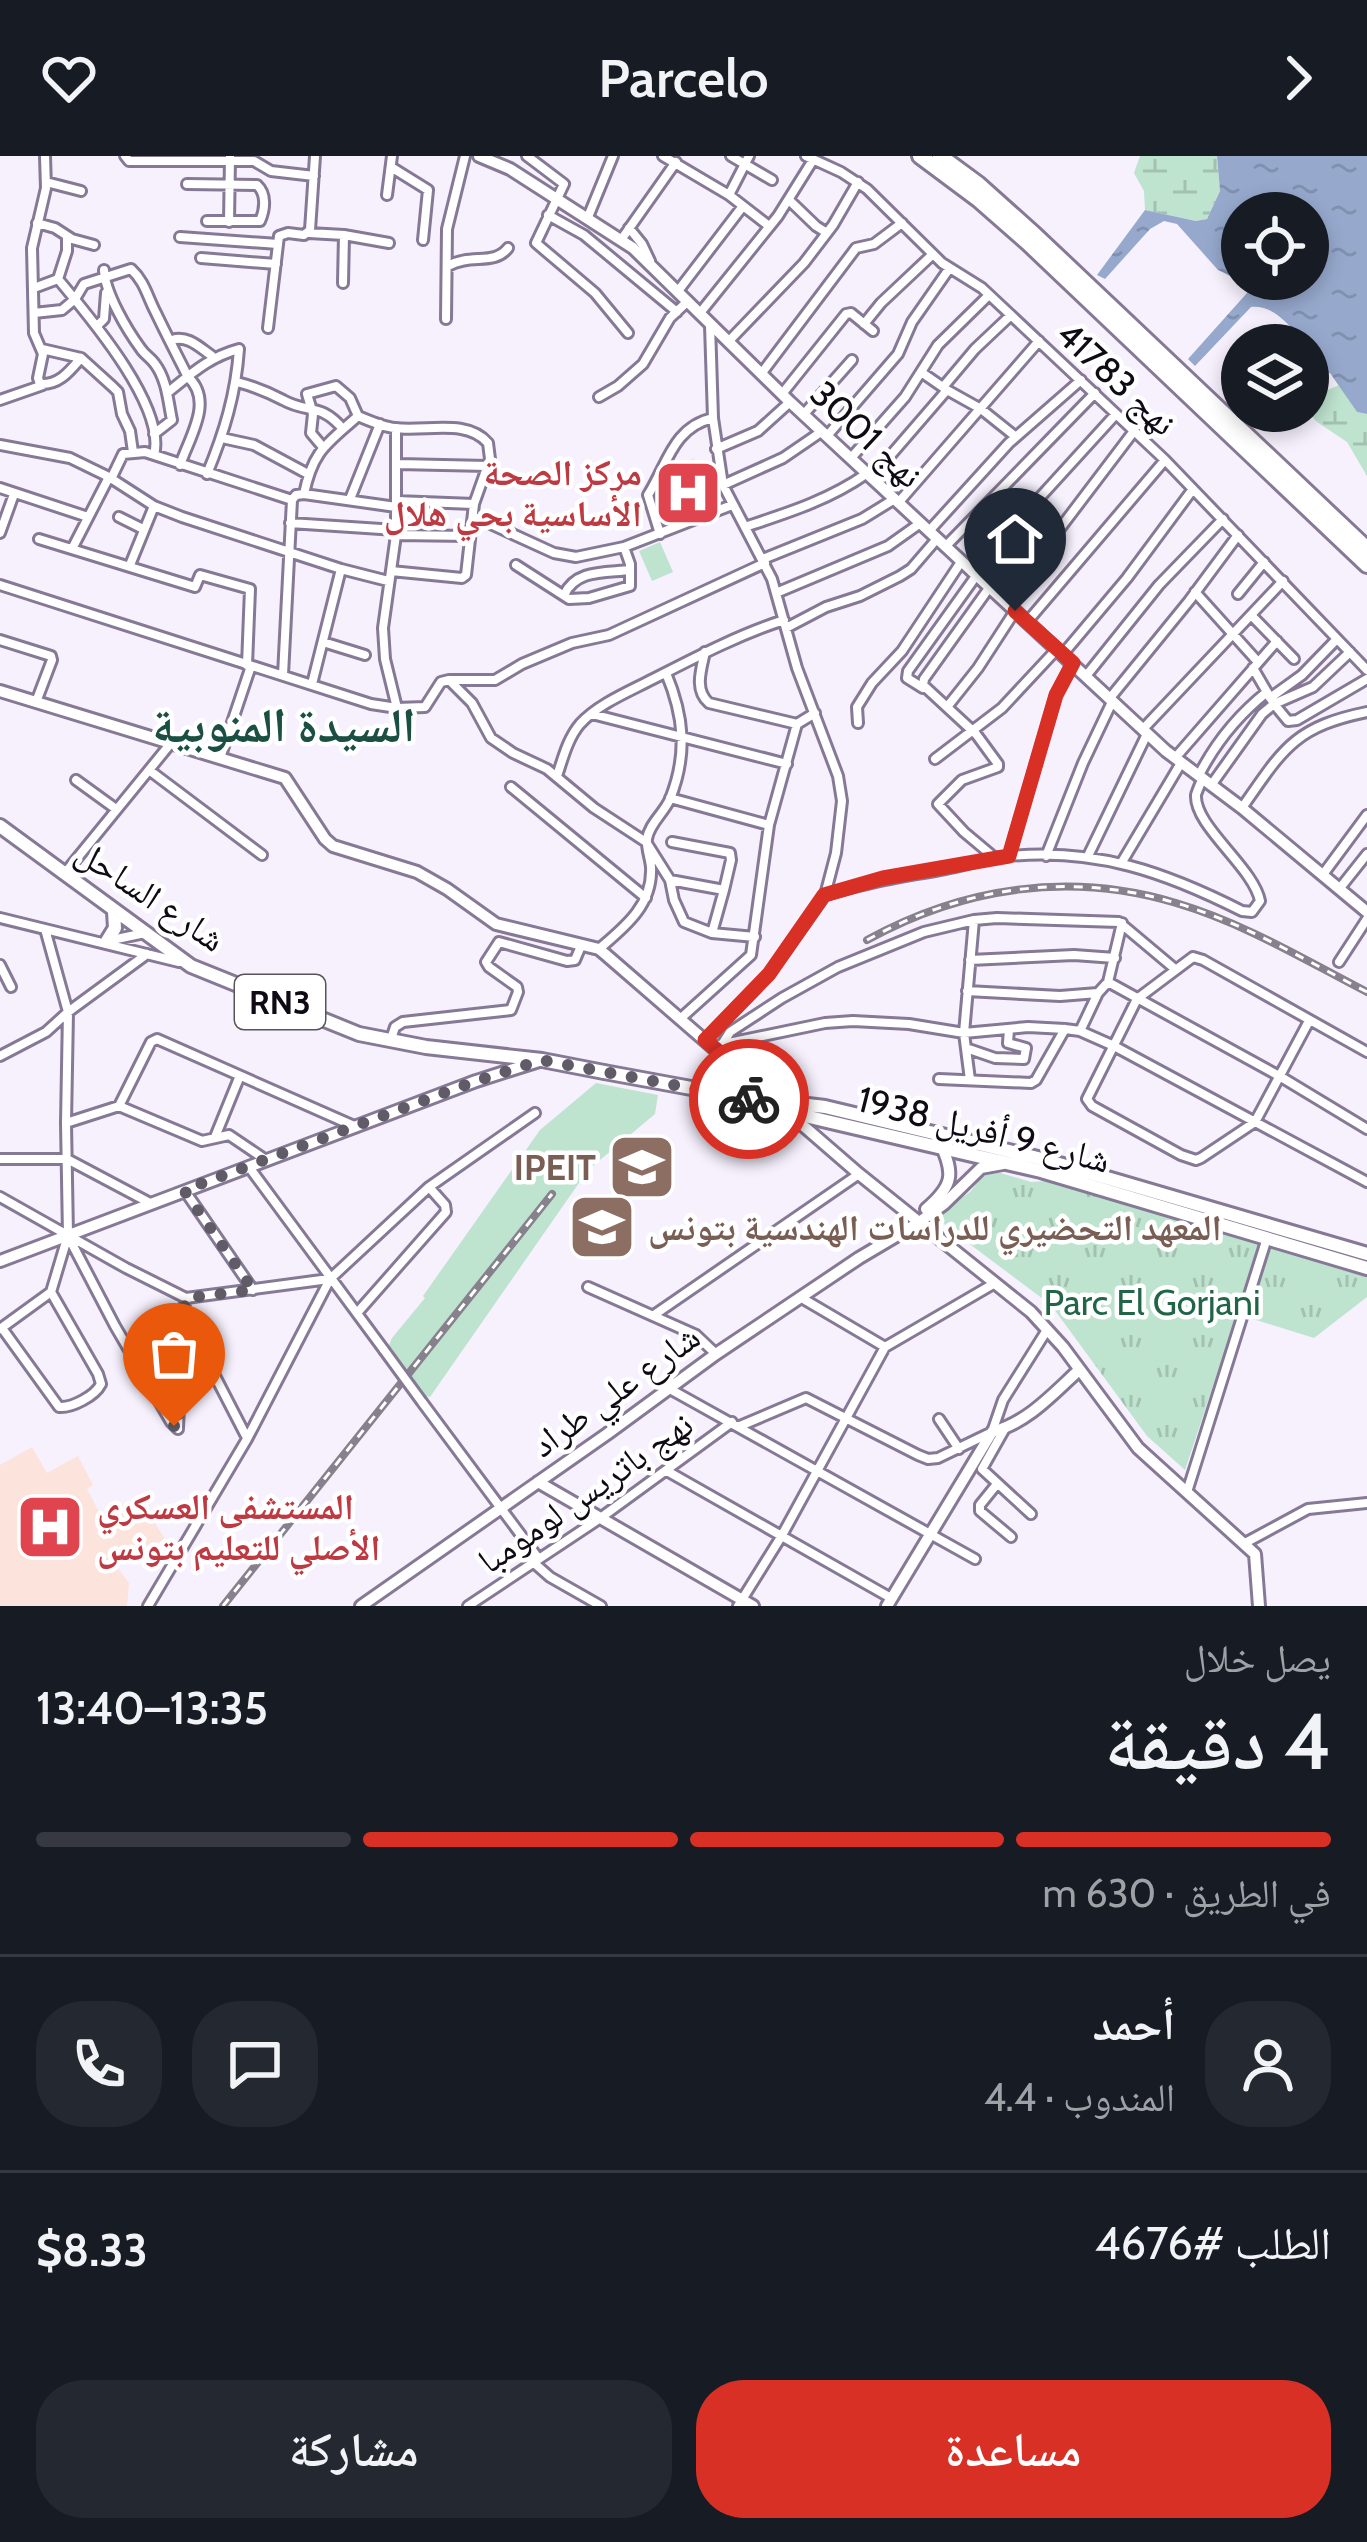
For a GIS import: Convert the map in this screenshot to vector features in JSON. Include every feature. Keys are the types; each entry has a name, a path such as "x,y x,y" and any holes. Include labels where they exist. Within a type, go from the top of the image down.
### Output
{"highway":[{"path":"920,156 1028,243 1367,565"},
{"path":"940,156 998,201 1367,549"}],"main road":[{"name":"شارع الساحل","path":"0,826 191,965 359,1034 542,1060 777,1105"},
{"path":"103,942 115,928 114,912"},
{"name":"شارع 9 أفريل 1938","path":"777,1105 1042,1159 1367,1254"},
{"name":"شارع 9 أفريل 1938","path":"938,1140 1367,1268"}],"street":[{"path":"44,385 38,378 42,349 34,333 32,248 46,182 45,156"},
{"path":"125,156 129,161 254,160 272,171 314,176"},
{"path":"309,233 315,156"},
{"path":"446,319 447,229 465,156"},
{"name":"نهج 3001","path":"479,156 557,197 651,263 850,459 1145,731 1366,911"},
{"path":"510,170 514,156"},
{"path":"527,156 563,182 536,243 596,293 628,333"},
{"path":"588,217 613,156"},
{"path":"663,156 729,195 769,226"},
{"path":"731,156 748,160 772,180"},
{"path":"230,158 230,222"},
{"path":"700,314 789,200 810,158"},
{"name":"نهج 41783","path":"810,158 858,182 949,268 1011,315 1165,460 1367,670"},
{"path":"729,195 748,160"},
{"path":"387,195 391,162"},
{"path":"391,162 428,190 423,241"},
{"path":"621,239 676,162"},
{"path":"46,182 80,191"},
{"path":"728,342 790,279 827,233 858,182"},
{"path":"187,184 260,188 265,206 260,221 207,221"},
{"path":"789,200 827,233"},
{"path":"599,397 643,364 743,206"},
{"path":"548,215 584,235 676,312"},
{"path":"761,374 856,248 874,244 902,223"},
{"path":"37,224 94,245"},
{"path":"629,228 651,263"},
{"path":"268,328 282,234 389,243"},
{"path":"343,283 344,236"},
{"path":"58,279 67,237"},
{"path":"180,237 278,244"},
{"path":"447,267 466,258 496,258 508,248"},
{"path":"716,449 758,431 846,314 868,328 881,303 933,254"},
{"path":"201,258 276,264"},
{"path":"723,485 824,434 898,354 912,322 949,268"},
{"path":"34,313 62,310 84,284 131,269 147,288 200,394 201,407 180,464"},
{"path":"98,325 104,319 104,275"},
{"path":"34,288 58,279"},
{"path":"58,279 98,325 130,373 154,434 154,455"},
{"path":"107,291 165,382 172,420 154,434"},
{"path":"850,459 905,397 938,345 989,295"},
{"path":"745,527 825,498 869,476 938,404 975,349 1011,315"},
{"path":"710,324 713,418 723,485 764,561 797,668 838,776 842,801 836,853 824,895 713,1044"},
{"path":"172,340 181,337 212,356"},
{"path":"0,585 371,704 425,707 440,682 495,680 572,643 618,632 896,502 1039,341"},
{"path":"42,349 81,358 118,392 133,452"},
{"path":"167,393 212,356 239,350 237,382 208,474"},
{"path":"0,400 65,377 81,358"},
{"path":"804,414 852,360"},
{"path":"921,372 1016,437"},
{"path":"557,777 573,735 592,714 744,634 860,596 911,568 932,536 1016,437 1081,380"},
{"path":"237,382 332,416 343,430"},
{"path":"0,445 70,458 154,506 341,569 389,576 463,577 474,503 488,466 488,443 464,429 396,428 358,416 350,398 336,386 307,394 311,433 322,446"},
{"path":"776,593 888,546 932,536 1095,393"},
{"path":"147,412 170,409"},
{"path":"995,858 938,804 962,780 999,766 947,707 907,678 908,671 974,574 1117,414"},
{"path":"304,494 322,446 358,416"},
{"path":"660,534 648,495 679,437 689,427 713,418"},
{"path":"350,500 380,424"},
{"path":"396,428 396,533 384,644 397,708"},
{"path":"1000,598 1049,543 1134,430"},
{"path":"222,438 254,445 308,474"},
{"path":"73,547 121,455 133,452 292,500"},
{"path":"1027,622 1165,460"},
{"path":"398,464 488,466"},
{"path":"0,488 88,517"},
{"path":"935,759 1064,655 1193,489"},
{"path":"0,533 14,494"},
{"path":"284,675 289,523 296,495 396,504 474,503"},
{"path":"472,516 554,553 576,557 624,547 732,505"},
{"path":"130,565 154,506"},
{"path":"119,518 143,529"},
{"path":"1086,676 1159,585 1222,519"},
{"path":"289,523 470,536"},
{"path":"1046,856 1111,699 1238,535"},
{"path":"39,539 195,587 200,575 250,589 249,666 220,758"},
{"path":"516,565 577,599 630,586 624,547"},
{"path":"576,557 582,575"},
{"path":"858,723 856,707 902,651 961,562"},
{"path":"1238,594 1264,562"},
{"path":"312,684 341,569"},
{"path":"564,595 582,575 630,570"},
{"path":"1088,856 1145,731 1283,581"},
{"path":"925,689 924,679 989,588"},
{"path":"1195,592 1234,632 1288,722 1367,679"},
{"path":"947,707 1015,611"},
{"path":"1251,615 1294,659"},
{"path":"824,895 883,878 995,858 1088,856 1184,882 1249,913 1260,901 1254,883 1215,837 1196,795 1223,735 1243,712 1302,675 1337,639"},
{"path":"0,640 51,656 36,703"},
{"path":"1122,862 1178,760 1277,641"},
{"path":"323,642 365,655"},
{"path":"706,652 700,680 706,702 797,724"},
{"path":"1205,779 1270,698 1313,687 1350,652"},
{"path":"1009,856 1064,655"},
{"path":"599,950 632,919 646,898 651,869 646,842 670,798 684,737 678,702 665,673"},
{"path":"449,680 473,704 491,738 557,777 646,842 670,880 682,920 712,933 755,938"},
{"path":"0,691 287,779 334,846 418,872 496,924 599,950 713,1044 912,1223 996,1282 1048,1329 1138,1448 1245,1543 1257,1561 1259,1606"},
{"path":"1242,808 1294,741 1330,720 1367,712"},
{"path":"680,1018 752,956 769,825 797,724 815,713"},
{"path":"592,714 787,764"},
{"path":"65,873 172,742"},
{"path":"149,770 262,855"},
{"path":"76,780 116,809"},
{"path":"512,788 646,898"},
{"path":"670,798 769,825"},
{"path":"1324,873 1367,815"},
{"path":"671,842 730,853 712,933"},
{"path":"1340,888 1367,854"},
{"path":"670,880 724,890"},
{"path":"1340,962 1366,911"},
{"path":"713,1044 838,967 924,932 974,920 1122,923 1174,969"},
{"path":"970,1080 964,1033 974,920"},
{"path":"2,921 191,965"},
{"path":"1080,1031 1108,982 1122,923"},
{"path":"45,929 68,1012 68,1235 51,1292 1,1329 59,1407 68,1407 101,1384 51,1292"},
{"path":"103,942 146,933"},
{"path":"390,1041 395,1027 403,1022 511,1010 517,988 486,962 499,942 571,961 581,946"},
{"path":"0,1056 46,1032 148,953"},
{"path":"1309,1022 1255,1122 1196,1160 1089,1102 1088,1094 1138,999 1193,957 1367,1052"},
{"path":"970,960 1115,958"},
{"path":"0,964 10,986"},
{"path":"1108,982 1367,1129"},
{"path":"967,992 1098,993"},
{"path":"713,1044 825,1023 909,1024 964,1033 1028,1027 1080,1031 1367,1181"},
{"path":"966,1048 995,1058 1022,1060 1026,1048 1008,1042 1009,1029"},
{"path":"940,1079 1031,1083 1065,1029"},
{"path":"119,1106 155,1039 355,1127"},
{"path":"476,1081 504,1058"},
{"path":"0,1261 542,1060"},
{"path":"214,1138 239,1078"},
{"path":"66,1123 119,1106 202,1142 230,1135 266,1160"},
{"path":"148,1606 247,1439 330,1279 429,1187 535,1112"},
{"path":"815,1135 814,1125 824,1113"},
{"name":"شارع علي طراد","path":"912,1223 947,1188 951,1172 938,1140"},
{"path":"0,1159 67,1160 150,1203"},
{"name":"شارع علي طراد","path":"361,1606 716,1354 944,1204 981,1168 1006,1164"},
{"path":"249,1167 536,1560 550,1577 587,1603 601,1606"},
{"path":"655,1316 859,1174"},
{"path":"356,1314 443,1216 445,1205 429,1187"},
{"path":"184,1190 253,1290"},
{"path":"0,1197 186,1298 330,1279"},
{"path":"68,1235 115,1326 178,1430 186,1298"},
{"path":"1187,1494 1268,1238"},
{"path":"538,1482 744,1604 885,1347 996,1282"},
{"path":"588,1287 696,1336 716,1354"},
{"path":"800,1297 885,1347"},
{"path":"183,1314 247,1439"},
{"path":"1031,1514 982,1466 999,1430 1003,1400 1048,1329"},
{"path":"939,1419 959,1449 1036,1409 1078,1370"},
{"path":"668,1388 975,1559"},
{"name":"نهج باتريس لومومبا","path":"468,1606 736,1424 803,1398 928,1460 959,1449"},
{"path":"667,1471 889,1602 999,1430"},
{"path":"997,1484 980,1511 1011,1537"},
{"path":"1245,1543 1308,1509 1367,1503"}],"shaded area":[{"name":"مركز الصحة الأساسية بحي هلال","path":"694,458 715,503 677,518 663,484 670,468"},
{"name":"المستشفى العسكري الأصلي للتعليم بتونس","path":"32,1447 47,1473 78,1456 93,1485 87,1489 100,1514 139,1498 165,1539 115,1564 129,1583 127,1606 0,1606 0,1465"}],"green space":[{"path":"1140,156 1217,156 1220,191 1207,219 1145,210 1144,191 1134,173"},
{"path":"1339,385 1357,412 1367,414 1367,476 1347,442 1329,430 1329,389"},
{"path":"660,542 673,572 652,581 639,551"},
{"path":"596,1083 658,1095 655,1114 588,1170 430,1397 426,1396 389,1345 392,1338 425,1298 540,1130"},
{"name":"Parc El Gorjani","path":"994,1171 1031,1182 1047,1181 1367,1277 1367,1297 1314,1338 1237,1314 1185,1470 1147,1436 1051,1305 940,1218 985,1173"}],"water":[{"path":"1217,156 1367,156 1367,414 1357,412 1329,373 1329,324 1287,324 1267,309 1251,307 1235,324 1221,324 1221,339 1195,366 1188,359 1241,300 1329,300 1329,192 1221,192 1221,271 1177,224 1164,221 1150,229 1105,279 1097,275 1145,210 1207,219 1220,191"}],"railway":[{"path":"867,940 941,907 979,897 1018,890 1096,888 1136,893 1201,911 1367,992"},
{"path":"223,1606 552,1194"}],"way so far":[{"path":"174,1426 178,1430 186,1298 253,1290 184,1190 542,1060 749,1099"}],"place":[{"name":"مركز الصحة الأساسية بحي هلال","path":"688,493"},
{"name":"IPEIT","path":"642,1167"},
{"name":"المعهد التحضيري للدراسات الهندسية بتونس","path":"602,1227"},
{"name":"المستشفى العسكري الأصلي للتعليم بتونس","path":"50,1527"}],"district":[{"name":"السيدة المنوبية","path":"284,725"}],"route":[{"path":"749,1099 788,1112 705,1040 769,974 824,895 883,878 1009,856 1056,695 1073,663 1015,611"}]}
